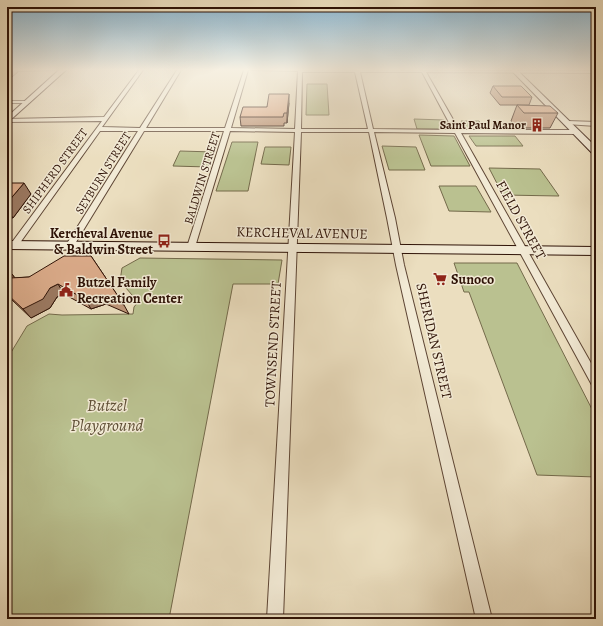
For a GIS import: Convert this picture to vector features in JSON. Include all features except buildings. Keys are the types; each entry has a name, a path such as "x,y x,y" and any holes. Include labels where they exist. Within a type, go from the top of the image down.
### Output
{"street":[{"path":"7,120 31,99"},
{"name":"SHIPHERD STREET","path":"11,245 120,99"},
{"name":"SEYBURN STREET","path":"70,246 162,99"},
{"name":"BALDWIN STREET","path":"191,247 237,99"},
{"name":"TOWNSEND STREET","path":"275,619 299,99"},
{"name":"SHERIDAN STREET","path":"364,99 391,218 396,249 484,619"},
{"name":"FIELD STREET","path":"440,99 596,382"},
{"path":"543,99 596,152"},
{"path":"7,102 28,102"},
{"path":"7,120 105,119"},
{"path":"568,124 596,124"},
{"path":"98,129 577,132"},
{"name":"KERCHEVAL AVENUE","path":"11,245 596,251"}],"green space":[{"path":"307,99 328,99 329,115 306,115"},
{"path":"414,119 444,120 449,129 417,129"},
{"path":"461,121 479,121 485,129 466,129"},
{"path":"419,135 454,136 470,166 431,166"},
{"path":"469,136 515,136 523,146 476,146"},
{"path":"232,142 258,142 248,191 216,191"},
{"path":"382,146 416,147 425,170 389,170"},
{"path":"265,147 291,147 289,165 261,164"},
{"path":"180,151 214,152 208,167 173,166"},
{"path":"489,168 540,169 559,196 503,195"},
{"path":"439,186 476,186 491,212 449,211"},
{"name":"Butzel Playground","path":"140,258 282,260 278,284 233,284 169,619 7,619 7,359 27,326 49,314 133,314 134,307 138,302 120,281 122,268"},
{"path":"454,263 517,263 596,417 596,477 537,475 469,292 464,292"}],"place":[{"name":"Saint Paul Manor","path":"537,125"},
{"name":"Kercheval Avenue & Baldwin Street","path":"164,241"},
{"name":"Sunoco","path":"440,279"},
{"name":"Butzel Family Recreation Center","path":"66,290"}]}
